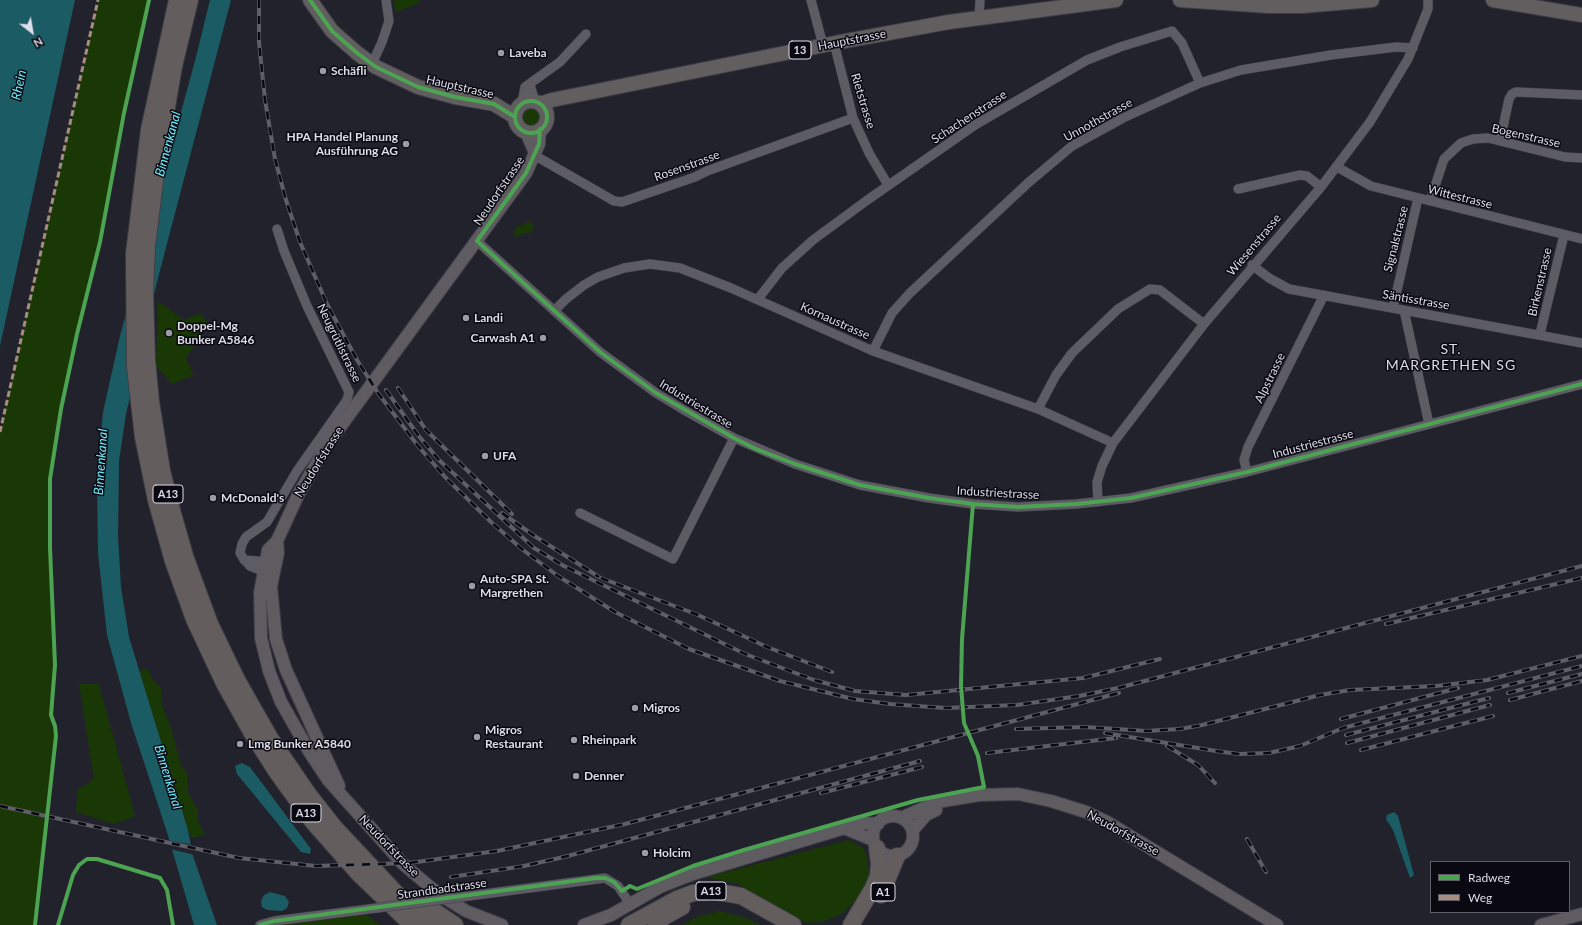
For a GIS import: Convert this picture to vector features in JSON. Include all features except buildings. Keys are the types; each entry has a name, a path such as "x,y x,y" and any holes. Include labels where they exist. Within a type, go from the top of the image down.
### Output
{"highway":[{"name":"A13","path":"177,0 149,130 134,254 134,346 139,410 154,494 173,561 202,639 232,698 276,771 313,822 358,873 412,925"},
{"name":"A13","path":"190,0 174,66 147,246 145,293 147,360 154,424 167,492 185,556 210,624 240,686 278,750 309,795 362,858 432,925"},
{"name":"A1","path":"851,925 878,876 880,863 875,844"},
{"name":"A1","path":"862,925 881,895 897,856"},
{"name":"A13","path":"362,858 435,913 454,925"},
{"name":"A13","path":"629,925 677,899 693,893 712,891 729,893 748,899 793,925"},
{"path":"656,925 664,917 681,907 710,900 722,900 743,906 776,925"},
{"path":"839,925 860,909"}],"main road":[{"name":"Hauptstrasse","path":"310,0 332,31 372,64 418,87 449,96 494,104 530,107 828,44 979,19 1116,0"},
{"path":"1180,0 1302,6 1372,0"},
{"path":"1493,0 1582,15"},
{"path":"530,107 545,123 540,129 534,132 526,132 519,128 530,107"},
{"name":"Neudorfstrasse","path":"344,797 280,654 273,615 268,550 277,541 299,493 327,445 526,173 539,144 540,129"},
{"name":"Neudorfstrasse","path":"526,132 535,154"},
{"name":"Neudorfstrasse","path":"270,567 260,592 259,623 269,671 281,702 293,725 328,780 403,864 428,886 466,911 502,925"},
{"name":"Neudorfstrasse","path":"901,818 937,802 979,795 1018,794 1051,800 1086,812 1144,844 1277,925"},
{"name":"Neudorfstrasse","path":"913,830 926,815 941,808 952,800"},
{"path":"844,828 875,844 886,855 897,856 906,852 911,847 914,840 913,830 908,823 901,818 890,816 878,824 872,834 875,844"},
{"path":"584,925 611,915 660,887 693,874 844,828 865,823 878,824"},
{"path":"1541,925 1582,914"}],"street":[{"path":"372,64 389,22 386,0"},
{"name":"Rietstrasse","path":"811,0 828,44 853,118 869,153 888,185"},
{"path":"979,19 980,0"},
{"name":"Wiesenstrasse","path":"1098,502 1097,482 1108,452 1113,443 1204,324 1252,265 1321,187 1370,122 1398,78 1413,48 1428,9 1428,0"},
{"name":"Schachenstrasse","path":"758,299 782,268 813,240 888,185 980,122 1075,66 1120,46 1172,31 1179,37 1200,83"},
{"path":"530,107 530,85 560,62 586,34"},
{"name":"Unnothstrasse","path":"873,351 892,313 910,293 1028,184 1072,146 1123,118 1200,83 1241,70 1396,47 1413,48"},
{"path":"1500,140 1509,99 1512,94 1516,92 1582,95"},
{"name":"Rosenstrasse","path":"535,154 614,201 622,202 695,177 709,170 853,118"},
{"name":"Bogenstrasse","path":"1430,201 1441,165 1452,149 1461,143 1473,139 1488,138 1500,140 1565,157 1582,158"},
{"name":"Wittestrasse","path":"1336,167 1371,186 1582,239"},
{"path":"1238,190 1300,174 1307,176 1321,187"},
{"name":"Signalstrasse","path":"1393,308 1418,198"},
{"name":"Neugrütlistrasse","path":"270,567 244,560 240,550 244,541 248,536 268,522 297,471 347,400 349,392 307,306 284,251 277,229"},
{"name":"Birkenstrasse","path":"1540,334 1564,235"},
{"name":"Industriestrasse","path":"477,241 600,352 625,372 662,397 734,438 795,464 860,485 929,498 973,504 1018,507 1098,502 1131,498 1188,487 1582,384"},
{"name":"Kornaustrasse","path":"554,311 566,299 584,285 598,277 624,268 650,264 690,271 758,299 873,351 1038,409 1113,443"},
{"name":"Säntisstrasse","path":"1252,265 1269,278 1289,288 1582,343"},
{"path":"1038,409 1056,374 1072,353 1118,309 1150,289 1160,290 1204,324"},
{"name":"Alpstrasse","path":"1247,472 1244,460 1248,447 1324,295"},
{"path":"1404,310 1429,424"},
{"path":"580,514 674,558 734,438"},
{"name":"Strandbadstrasse","path":"260,925 274,921 605,878 614,882 618,886 630,904"}],"green space":[{"path":"98,0 149,0 141,31 100,242 77,334 61,409 50,479 55,665 51,715 54,737 42,857 33,925 0,925 0,431"},
{"path":"394,0 420,0 418,3 395,13"},
{"path":"530,107 537,110 540,117 537,124 530,127 523,124 520,117 523,110"},
{"path":"529,221 535,227 530,233 524,233 515,238 514,233 516,228"},
{"path":"158,301 184,320 200,313 209,325 186,358 194,375 172,384 156,366"},
{"path":"148,669 153,681 161,687 162,705 170,725 181,765 187,772 188,793 198,810 198,821 205,835 192,838 188,830 139,670"},
{"path":"79,684 99,684 135,816 114,824 76,812 78,789 94,779"},
{"path":"849,840 863,848 867,856 869,877 862,894 843,913 822,922 806,923 738,884 707,877"},
{"path":"719,911 744,917 760,925 683,925 694,918"},
{"path":"359,914 367,915 380,925 276,925"}],"water":[{"name":"Rhein","path":"0,0 75,0 0,346"},
{"name":"Binnenkanal","path":"210,0 231,0 158,278 126,414 119,461 118,536 121,587 129,637 188,830 193,856 217,925 194,925 167,832 131,723 107,635 98,553 97,479 103,412 120,336 196,57"},
{"path":"242,763 250,767 311,849 310,854 301,852 237,774 235,766"},
{"path":"1394,812 1398,816 1414,875 1410,878 1393,830 1386,819 1387,815"},
{"path":"270,892 285,896 289,902 287,908 282,911 267,910 262,907 261,901 264,895"}],"pier":[{"path":"167,840 193,845 195,855 170,849"}],"railway":[{"path":"259,0 259,42 265,100 275,159 286,200 300,242 327,304 357,360 378,393 418,446 446,478 491,522 523,550 558,576 615,612 689,649 780,681 853,699 890,704 945,708 1017,705 1079,696 1118,688 1582,566"},
{"path":"398,388 426,430 512,514"},
{"path":"386,390 418,435 439,460 534,548 564,566 745,654 814,680 855,691 906,695 1083,678 1160,659"},
{"path":"502,513 533,535 599,577"},
{"path":"601,578 698,615 767,647 832,672"},
{"path":"1386,624 1582,578"},
{"path":"1016,729 1085,727 1146,731 1180,729 1202,725 1320,695 1350,690 1436,686 1487,680 1582,656"},
{"path":"1105,733 1239,754 1269,753 1300,746 1343,728 1582,666"},
{"path":"1508,693 1582,674"},
{"path":"1510,700 1582,681"},
{"path":"1341,719 1458,688"},
{"path":"0,806 239,858 316,866 409,863 497,851 625,824 1119,693"},
{"path":"1346,735 1489,698"},
{"path":"1347,743 1490,705"},
{"path":"1361,750 1493,716"},
{"path":"987,753 1116,738"},
{"path":"1167,746 1198,765 1215,783"},
{"path":"451,877 524,866 564,857 920,761"},
{"path":"821,793 922,767"},
{"path":"1247,839 1266,872"}],"marked path":[{"path":"0,432 98,0"}],"cycle path":[{"path":"35,925 56,736 55,726 51,715 55,665 50,548 50,479 61,409 77,334 100,242 124,113 149,0"},
{"path":"310,0 332,31 376,67 418,87 455,97 494,104 515,117"},
{"path":"528,101 534,101 544,108 547,117 546,123 540,130 534,133 528,133 518,126 515,120 515,114 522,104 528,101"},
{"path":"540,129 539,144 526,173 477,241 600,352 656,393 756,449 795,464 860,485 929,498 973,504 1018,507 1076,504 1131,498 1247,472 1582,384"},
{"path":"260,925 274,921 596,878 605,878 614,882 622,891 630,886 637,889 693,866 744,850 918,800 984,787 978,756 964,723 961,686 962,639 973,504"},
{"path":"58,925 73,875 79,865 87,859 97,859 160,878 167,890 173,925"}],"place":[{"name":"Laveba","path":"501,53"},
{"name":"Schäfli","path":"323,71"},
{"name":"HPA Handel Planung Ausführung AG","path":"406,144"},
{"name":"Landi","path":"466,318"},
{"name":"Doppel-Mg Bunker A5846","path":"169,333"},
{"name":"Carwash A1","path":"543,338"},
{"name":"UFA","path":"485,456"},
{"name":"McDonald's","path":"213,498"},
{"name":"Auto-SPA St. Margrethen","path":"472,586"},
{"name":"Migros","path":"635,708"},
{"name":"Migros Restaurant","path":"477,737"},
{"name":"Rheinpark","path":"574,740"},
{"name":"Lmg Bunker A5840","path":"240,744"},
{"name":"Denner","path":"576,776"},
{"name":"Holcim","path":"645,853"}],"district":[{"name":"ST. MARGRETHEN SG","path":"1451,358"}]}
